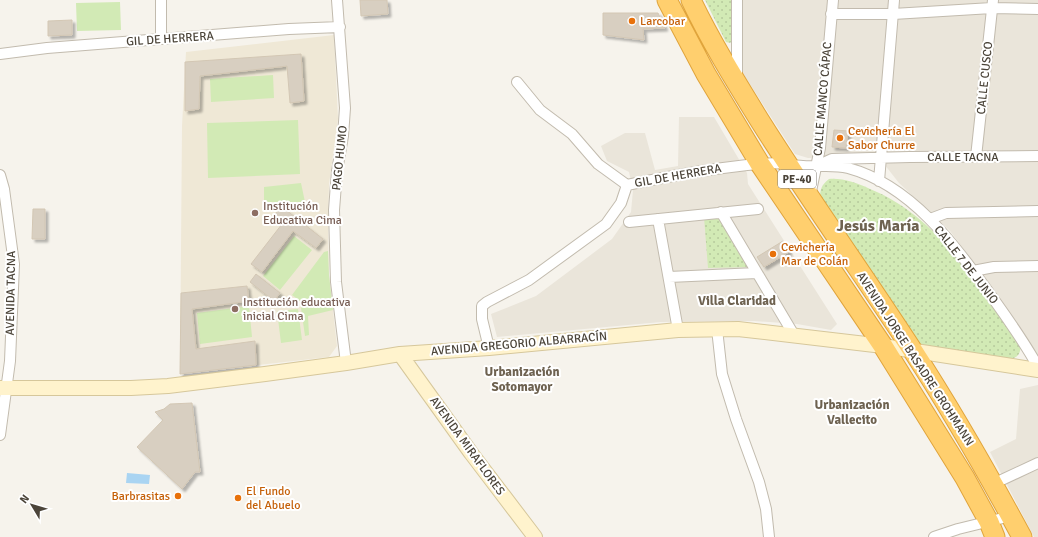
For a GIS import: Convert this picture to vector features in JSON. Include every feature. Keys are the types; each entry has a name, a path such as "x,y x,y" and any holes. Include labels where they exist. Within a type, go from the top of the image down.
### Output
{"highway":[{"name":"AVENIDA JORGE BASADRE GROHMANN","path":"667,0 706,74 760,164 884,346 953,458 992,530"},
{"name":"AVENIDA JORGE BASADRE GROHMANN","path":"691,0 737,84 787,164 913,351 993,484 1022,537"}],"street":[{"path":"160,0 162,39"},
{"name":"PAGO HUMO","path":"337,0 345,108 334,210 335,261 336,282 346,363"},
{"path":"737,0 737,84"},
{"name":"CALLE MANCO CÁPAC","path":"810,198 817,166 833,0"},
{"path":"879,181 894,0"},
{"path":"831,14 894,14 992,4 1038,9"},
{"name":"CALLE CUSCO","path":"976,157 992,4"},
{"name":"GIL DE HERRERA","path":"0,54 47,48 289,29 340,27"},
{"name":"GIL DE HERRERA","path":"517,82 540,110 572,134 598,164 627,185 714,169 760,164"},
{"name":"CALLE TACNA","path":"817,166 832,159 1038,156"},
{"name":"CALLE 7 DE JUNIO","path":"760,164 834,166 848,168 879,181 892,189 930,219 954,246 1016,330 1038,369"},
{"name":"AVENIDA TACNA","path":"0,175 4,188 14,264 10,361 2,387 0,435"},
{"path":"489,348 482,319 482,306 529,280 606,224 621,203 627,185"},
{"path":"629,222 758,209"},
{"path":"930,219 946,213 1038,211"},
{"path":"721,212 794,335"},
{"path":"658,219 678,330"},
{"path":"973,271 994,267 1038,266"},
{"path":"669,277 757,273"},
{"path":"717,329 722,374 766,509 769,537"},
{"name":"AVENIDA GREGORIO ALBARRACÍN","path":"2,387 131,388 168,386 346,363 400,354 489,348 678,330 717,329 738,329 884,346 1038,369"},
{"name":"AVENIDA MIRAFLORES","path":"400,354 471,453 535,537"},
{"path":"993,484 1038,463"},
{"path":"934,537 958,529 992,530 1011,516"}],"shaded area":[{"path":"742,0 1038,0 1038,358 1036,352 994,289 950,231 899,183 877,155 808,158 795,154 742,72"},
{"name":"Institución Educativa Cima","path":"334,35 338,119 329,184 328,224 329,275 337,346 329,357 180,374 182,126 186,52"},
{"path":"679,117 714,117 747,173 748,184 837,324 831,330 797,324 754,321 661,322 497,337 491,314 536,296 612,239 631,212 633,190 629,172 607,161 601,146 625,133 645,133 655,170 678,166"},
{"path":"1038,385 1038,537 1034,537 990,452 1016,439 1020,389"}],"green space":[{"path":"705,0 734,0 734,39 730,43 726,42"},
{"path":"120,2 121,30 77,31 76,3"},
{"path":"273,75 274,98 211,102 210,79"},
{"path":"298,120 300,174 208,178 207,123"},
{"path":"829,179 839,179 855,183 894,201 917,217 937,235 956,256 990,300 1021,345 1018,355 1014,358 1008,359 924,346 918,343 820,199 820,193 824,183"},
{"path":"301,183 305,202 264,202 264,187"},
{"path":"719,215 751,267 708,268 704,217"},
{"path":"294,236 312,250 280,290 263,276"},
{"path":"328,251 333,310 308,316 309,335 305,336 300,301 292,295 324,252"},
{"path":"249,306 252,337 200,344 197,313"},
{"path":"298,309 302,340 281,343 277,311"}],"water":[{"path":"127,473 150,475 149,484 126,483"}],"building":[{"path":"360,0 387,0 388,14 361,16"},
{"name":"Larcobar","path":"603,13 658,13 665,28 643,29 644,40 603,35"},
{"path":"72,20 72,35 48,36 48,21"},
{"path":"301,54 304,101 290,103 287,66 200,76 199,109 185,111 185,62"},
{"name":"Cevichería El Sabor Churre","path":"834,130 848,131 846,148 832,147"},
{"path":"281,206 323,239 316,248 293,231 262,272 251,264 282,224 273,217"},
{"path":"33,209 45,209 45,239 32,239"},
{"name":"Cevichería Mar de Colán","path":"783,241 789,252 764,267 757,257"},
{"path":"256,274 280,293 274,301 250,282"},
{"path":"247,286 249,301 192,309 196,349 255,341 256,365 180,374 181,293"},
{"path":"192,403 200,472 195,472 182,489 137,447 163,420 155,412 164,409 170,404"}],"place":[{"name":"Larcobar","path":"632,21"},
{"name":"Cevichería El Sabor Churre","path":"840,138"},
{"name":"Institución Educativa Cima","path":"255,213"},
{"name":"Cevichería Mar de Colán","path":"773,254"},
{"name":"Institución educativa inicial Cima","path":"235,309"},
{"name":"Barbrasitas","path":"178,496"},
{"name":"El Fundo del Abuelo","path":"238,498"}],"district":[{"name":"Jesús María","path":"878,226"},
{"name":"Villa Claridad","path":"737,301"},
{"name":"Urbanización Sotomayor","path":"522,380"},
{"name":"Urbanización Vallecito","path":"852,412"}]}
